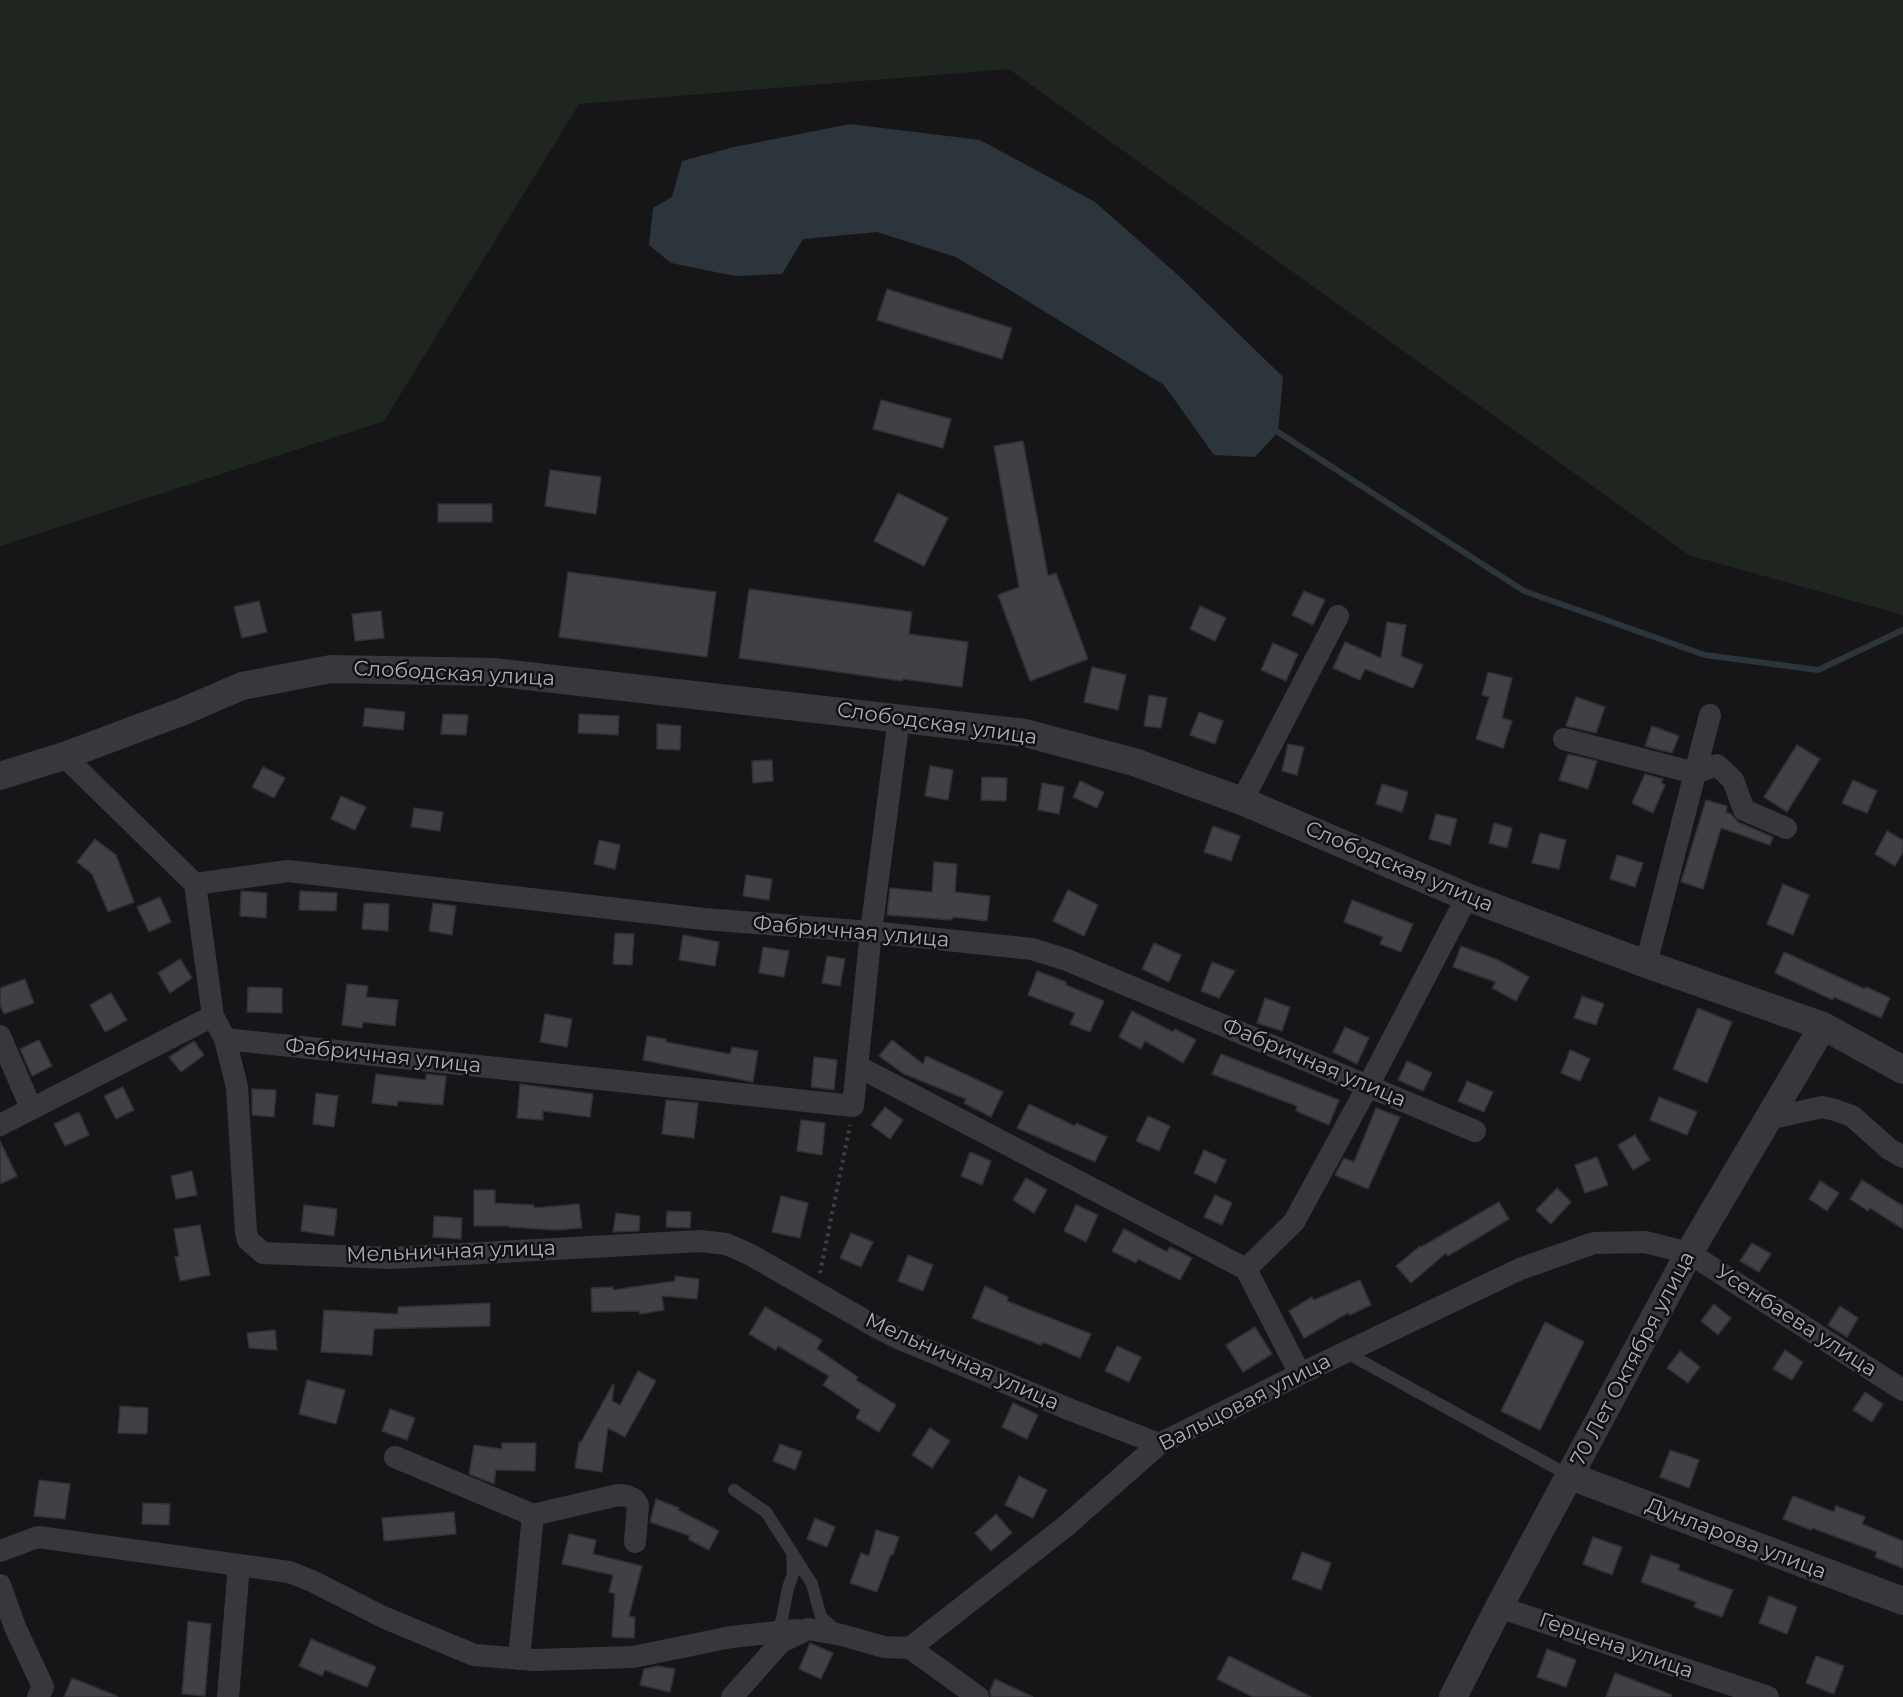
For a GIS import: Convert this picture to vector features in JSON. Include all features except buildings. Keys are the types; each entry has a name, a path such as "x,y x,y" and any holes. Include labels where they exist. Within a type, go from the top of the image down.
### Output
{"street":[{"path":"1242,801 1338,616"},
{"name":"Слободская улица","path":"0,776 64,756 184,711 242,686 331,669 493,672 1025,733 1134,762 1242,801 1467,897 1646,964 1823,1026 1903,1070"},
{"path":"1646,964 1710,715"},
{"path":"853,1106 871,932 899,718"},
{"path":"1564,739 1695,773 1717,765 1734,780 1744,810 1786,828"},
{"path":"64,756 195,884"},
{"name":"Фабричная улица","path":"195,884 288,871 704,919 871,932 1032,949 1067,960 1475,1131"},
{"name":"Мельничная улица","path":"195,884 213,1016 225,1039 237,1088 246,1232 248,1240 263,1253 391,1258 700,1241 726,1244 751,1255 898,1338 1159,1444"},
{"path":"1246,1269 1294,1222 1467,897"},
{"path":"0,1125 213,1016"},
{"name":"70 Лет Октября улица","path":"1453,1697 1689,1253 1823,1026"},
{"path":"0,1036 31,1108"},
{"name":"Фабричная улица","path":"225,1039 853,1106"},
{"path":"857,1066 1246,1269 1300,1374"},
{"path":"1768,1119 1822,1107 1835,1110 1852,1116 1889,1149 1903,1157"},
{"name":"Вальцовая улица","path":"910,1648 1066,1526 1159,1444 1520,1269 1594,1243 1645,1242 1689,1253"},
{"name":"Усенбаева улица","path":"1689,1253 1903,1390"},
{"path":"395,1457 533,1515 618,1495 627,1496 634,1499 638,1506 635,1542"},
{"name":"Дунларова улица","path":"1570,1476 1903,1601"},
{"path":"519,1659 533,1515"},
{"path":"0,1551 38,1537 290,1572 383,1617 474,1655 536,1660 633,1657 731,1637 808,1629 842,1635 884,1647 910,1648 978,1697"},
{"path":"228,1697 239,1565"},
{"path":"0,1585 15,1627 43,1687 38,1697"},
{"name":"Герцена улица","path":"1499,1607 1768,1697"},
{"path":"732,1697 781,1642 808,1629"}],"lane":[{"path":"1345,1353 1570,1476"},
{"path":"734,1490 766,1512 812,1584 821,1617 842,1635"},
{"path":"776,1633 782,1619 793,1574 792,1551"}],"path":[{"path":"816,1292 853,1106"}],"shaded area":[{"path":"0,0 1903,0 1903,615 1689,555 1009,69 579,104 384,421 0,546"},
{"path":"850,124 980,140 1095,202 1180,277 1283,377 1278,432 1255,457 1214,455 1164,385 956,257 877,232 803,239 782,274 735,276 671,263 649,245 653,208 672,197 682,161 734,147"}],"waterway":[{"path":"1278,432 1524,591 1705,655 1818,670 1903,630"}]}
